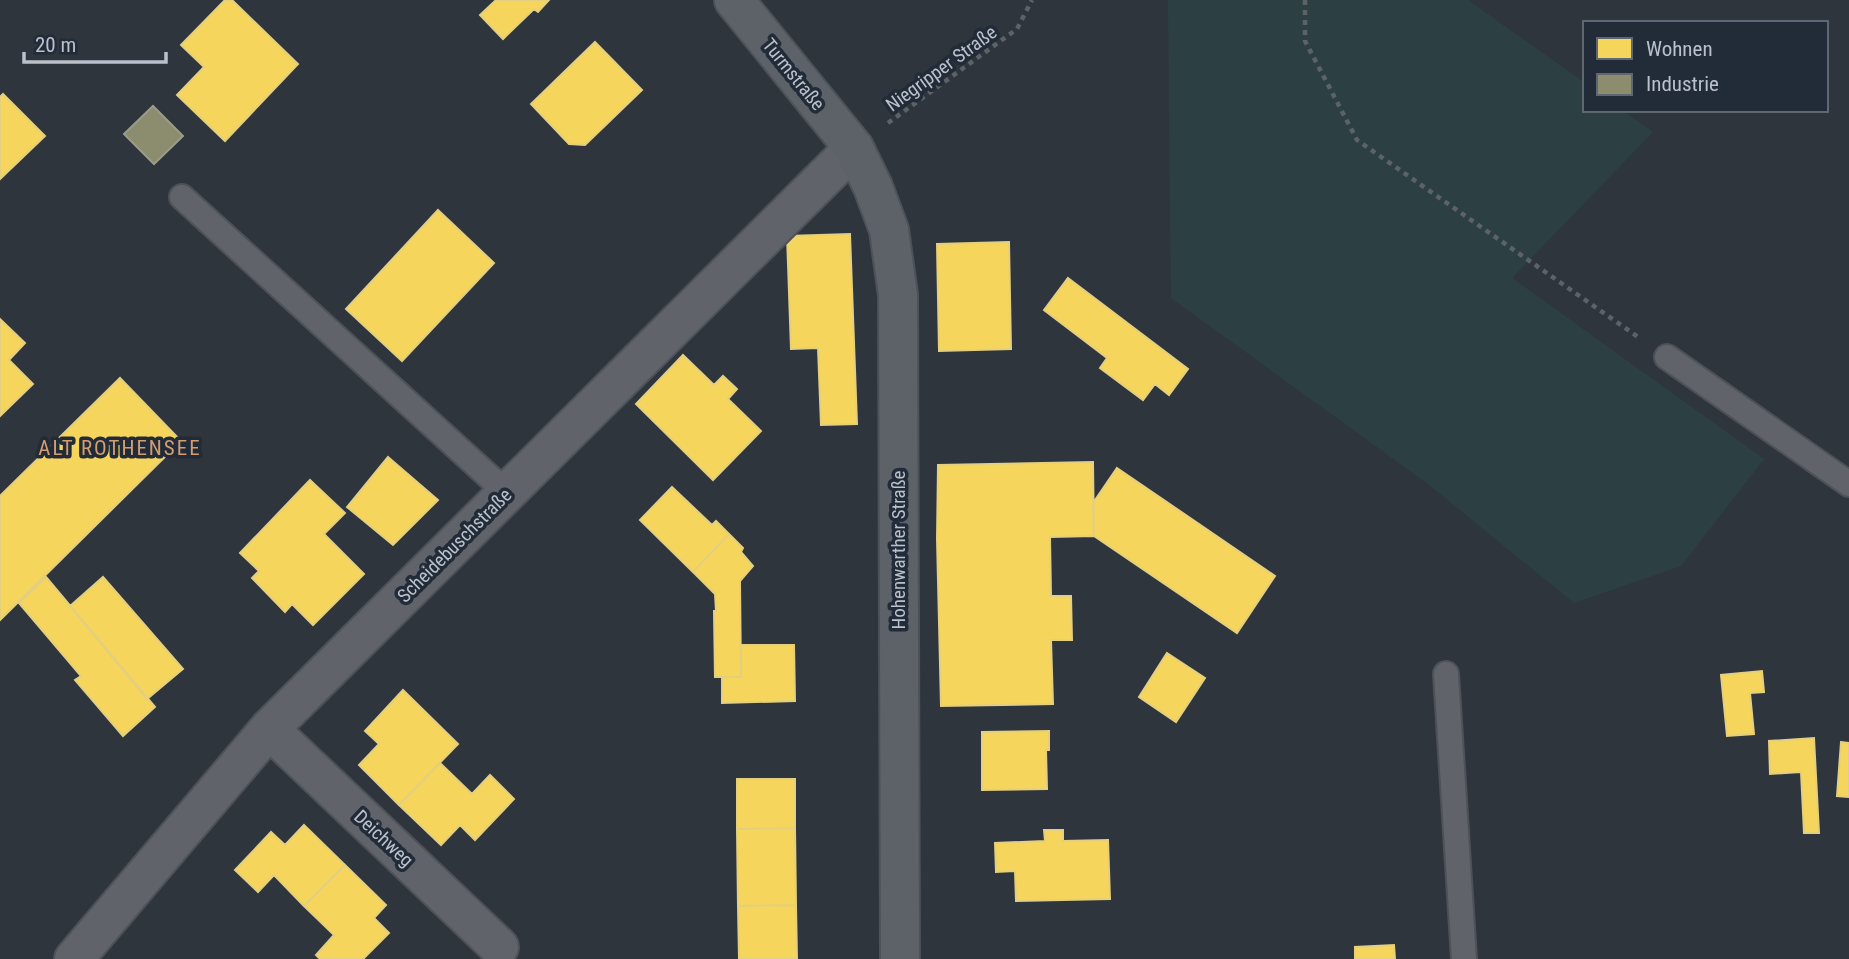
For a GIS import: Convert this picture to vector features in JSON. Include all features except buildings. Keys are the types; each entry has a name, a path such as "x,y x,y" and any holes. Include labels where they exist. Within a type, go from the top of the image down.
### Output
{"street":[{"name":"Turmstraße","path":"734,0 853,148"},
{"name":"Scheidebuschstraße","path":"74,959 269,729 853,148"},
{"name":"Hohenwarther Straße","path":"853,148 873,187 889,230 898,295 900,959"},
{"name":"Deichweg","path":"269,729 499,947"}],"lane":[{"path":"182,197 507,493"},
{"path":"1667,357 1849,484"},
{"path":"1446,674 1464,959"}],"path":[{"name":"Niegripper Straße","path":"853,148 1017,29 1032,0"},
{"path":"1305,0 1305,41 1357,140 1667,357"}],"green space":[{"path":"1168,0 1468,0 1583,82 1583,112 1625,112 1653,132 1512,278 1764,459 1681,566 1574,603 1428,484 1171,298"}],"district":[{"name":"ALT ROTHENSEE","path":"120,448"}]}
